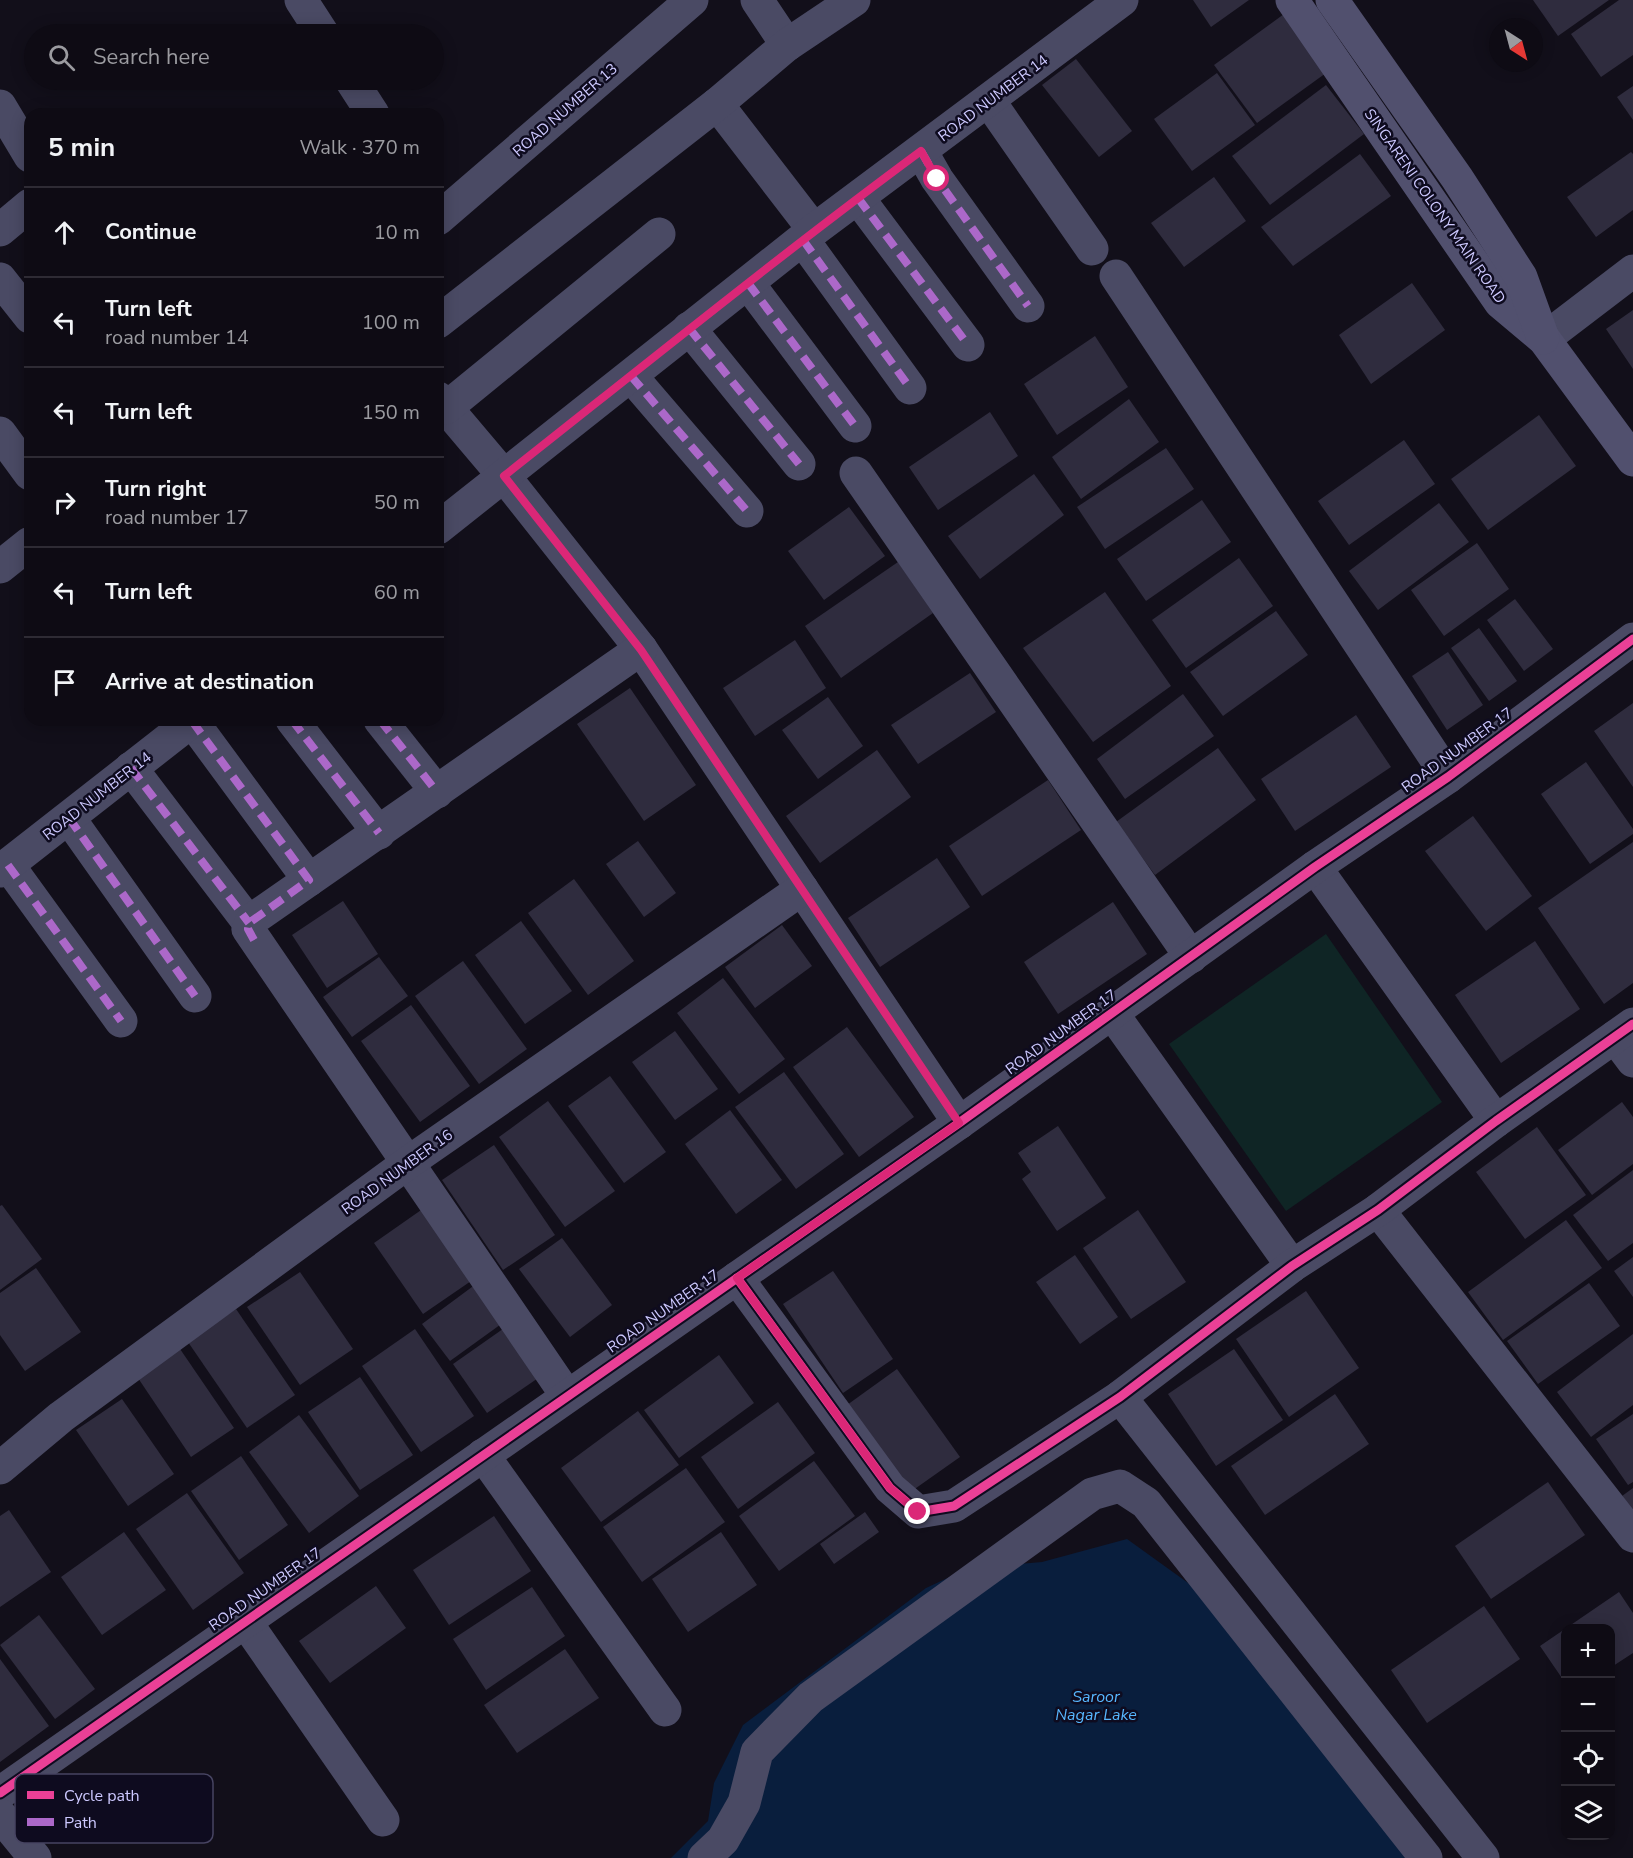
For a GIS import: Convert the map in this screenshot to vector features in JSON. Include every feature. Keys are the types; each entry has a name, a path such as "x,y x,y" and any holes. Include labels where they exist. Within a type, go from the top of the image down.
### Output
{"street":[{"path":"301,0 317,24"},
{"name":"ROAD NUMBER 13","path":"444,214 692,0"},
{"path":"757,0 787,45"},
{"path":"444,317 717,104 787,45 854,0"},
{"name":"ROAD NUMBER 14","path":"444,523 808,235 1122,0"},
{"name":"SINGARENI COLONY MAIN ROAD","path":"1292,0 1500,302 1544,339"},
{"name":"SINGARENI COLONY MAIN ROAD","path":"1332,0 1457,178 1521,277 1544,339"},
{"path":"357,90 369,108"},
{"path":"989,101 1092,249"},
{"path":"717,104 910,388"},
{"path":"0,106 24,146"},
{"path":"921,151 937,179 1028,306"},
{"path":"858,198 968,345"},
{"path":"0,230 24,210"},
{"path":"444,401 659,234"},
{"path":"1633,271 1544,339 1633,460"},
{"path":"1116,276 1448,777"},
{"path":"0,279 24,309"},
{"path":"747,283 855,426"},
{"path":"689,328 800,464"},
{"path":"631,376 747,511"},
{"path":"444,405 504,476 641,650 959,1123"},
{"path":"0,433 24,466"},
{"path":"856,473 1191,957"},
{"path":"0,567 24,548"},
{"name":"ROAD NUMBER 17","path":"27,1774 959,1123 1315,867 1448,777 1633,639"},
{"path":"249,923 641,650"},
{"name":"ROAD NUMBER 14","path":"4,868 185,726"},
{"path":"197,726 309,880"},
{"path":"297,726 379,833"},
{"path":"385,726 437,792"},
{"path":"131,768 249,923 248,928 255,940 567,1396"},
{"path":"69,818 195,996"},
{"path":"1315,867 1496,1121"},
{"path":"4,868 121,1022"},
{"name":"ROAD NUMBER 16","path":"0,1468 61,1417 409,1162 802,890"},
{"path":"1112,1013 1292,1266"},
{"path":"737,1278 890,1488 918,1512 954,1506 1120,1397 1292,1266 1378,1210 1496,1121 1627,1041"},
{"path":"1378,1210 1633,1536"},
{"path":"1120,1397 1483,1858"},
{"path":"483,1455 665,1710"},
{"path":"704,1858 723,1840 744,1803 757,1752 811,1697 1092,1494 1120,1486 1146,1503 1426,1858"},
{"path":"245,1621 383,1820"},
{"name":"ROAD NUMBER 17","path":"0,1793 15,1782"},
{"path":"0,1815 15,1833"},
{"path":"23,1843 35,1858"}],"green space":[{"path":"1326,934 1442,1102 1286,1211 1169,1044"}],"water":[{"name":"Saroor Nagar Lake","path":"1127,1539 1209,1598 1419,1858 671,1858 708,1821 714,1783 743,1725 926,1588 969,1568 1042,1562"}],"building":[{"path":"1193,0 1249,0 1211,27"},
{"path":"1533,0 1609,0 1558,36"},
{"path":"1619,0 1633,0 1633,55 1601,77 1571,34"},
{"path":"1284,14 1326,73 1257,123 1214,65"},
{"path":"1076,59 1132,131 1099,157 1042,85"},
{"path":"1217,73 1255,125 1192,171 1154,119"},
{"path":"1326,85 1364,134 1270,205 1232,156"},
{"path":"1633,86 1633,120 1617,97"},
{"path":"1631,152 1633,154 1633,210 1596,237 1567,197"},
{"path":"1360,154 1391,196 1293,266 1261,227"},
{"path":"1214,177 1246,221 1184,267 1151,223"},
{"path":"1412,283 1445,330 1371,384 1339,335"},
{"path":"1633,310 1633,369 1606,329"},
{"path":"1095,336 1128,387 1057,435 1024,384"},
{"path":"1129,399 1159,442 1081,499 1052,457"},
{"path":"990,412 1018,456 938,510 909,467"},
{"path":"1539,415 1576,466 1488,530 1451,479"},
{"path":"1404,440 1435,484 1349,545 1318,501"},
{"path":"1166,448 1194,489 1105,549 1077,507"},
{"path":"1034,474 1064,515 980,579 948,536"},
{"path":"1202,500 1231,542 1146,601 1117,559"},
{"path":"1439,503 1469,542 1378,610 1349,571"},
{"path":"849,507 885,556 824,600 788,551"},
{"path":"1477,543 1509,589 1444,636 1411,590"},
{"path":"1239,558 1273,606 1186,668 1152,620"},
{"path":"898,562 933,613 841,678 805,626"},
{"path":"1105,592 1171,686 1093,742 1023,648"},
{"path":"1515,599 1553,649 1524,671 1487,620"},
{"path":"1276,611 1308,655 1223,716 1190,672"},
{"path":"1479,628 1517,681 1489,701 1451,648"},
{"path":"795,640 826,688 755,736 723,688"},
{"path":"1448,652 1483,705 1447,730 1412,676"},
{"path":"970,673 996,712 918,764 891,725"},
{"path":"630,688 696,785 644,821 577,724"},
{"path":"1183,694 1214,736 1125,799 1097,759"},
{"path":"828,697 863,746 818,779 782,730"},
{"path":"1633,703 1633,787 1594,731"},
{"path":"1356,715 1391,767 1295,831 1261,779"},
{"path":"1218,748 1256,800 1155,875 1116,822"},
{"path":"877,750 911,797 820,863 786,816"},
{"path":"1586,762 1633,829 1633,834 1590,864 1541,794"},
{"path":"1048,780 1081,830 982,896 949,846"},
{"path":"1473,816 1532,896 1486,931 1425,851"},
{"path":"638,841 676,893 644,917 606,864"},
{"path":"1633,842 1633,983 1604,1004 1538,908"},
{"path":"937,858 970,907 880,967 848,918"},
{"path":"574,879 634,961 588,995 528,913"},
{"path":"343,901 378,954 327,988 292,935"},
{"path":"1113,902 1147,954 1058,1014 1024,962"},
{"path":"521,921 572,991 525,1024 475,955"},
{"path":"782,925 812,966 755,1008 725,967"},
{"path":"1535,941 1580,1009 1501,1063 1455,995"},
{"path":"379,957 408,996 352,1037 323,997"},
{"path":"463,961 527,1049 479,1084 415,996"},
{"path":"723,978 785,1059 739,1094 677,1013"},
{"path":"411,1005 470,1086 420,1122 361,1041"},
{"path":"847,1027 914,1117 859,1157 793,1067"},
{"path":"675,1031 718,1089 675,1120 632,1062"},
{"path":"784,1072 844,1154 796,1189 735,1107"},
{"path":"610,1076 666,1152 624,1183 568,1106"},
{"path":"548,1101 615,1191 565,1227 499,1137"},
{"path":"1622,1102 1633,1117 1633,1164 1592,1195 1558,1150"},
{"path":"730,1110 782,1180 736,1214 685,1144"},
{"path":"1058,1126 1106,1198 1057,1231 1022,1179 1031,1172 1018,1153"},
{"path":"1537,1127 1586,1195 1525,1239 1476,1172"},
{"path":"494,1145 555,1235 503,1270 442,1180"},
{"path":"1633,1170 1633,1243 1608,1261 1573,1215"},
{"path":"2,1205 42,1259 0,1290 0,1206"},
{"path":"424,1208 474,1279 423,1314 374,1243"},
{"path":"1138,1210 1186,1282 1131,1319 1083,1248"},
{"path":"1566,1220 1602,1268 1503,1340 1468,1292"},
{"path":"562,1238 612,1305 570,1337 519,1269"},
{"path":"1075,1255 1118,1317 1080,1344 1036,1282"},
{"path":"1633,1257 1633,1297 1614,1271"},
{"path":"36,1268 81,1332 25,1371 0,1335 0,1293"},
{"path":"833,1271 893,1359 843,1393 783,1304"},
{"path":"300,1272 353,1349 300,1385 247,1307"},
{"path":"1589,1283 1620,1326 1538,1384 1507,1341"},
{"path":"476,1284 504,1322 450,1361 422,1324"},
{"path":"1306,1291 1359,1368 1289,1417 1236,1339"},
{"path":"236,1309 295,1395 247,1428 188,1342"},
{"path":"510,1324 544,1374 487,1413 453,1364"},
{"path":"415,1329 474,1416 421,1452 362,1366"},
{"path":"1633,1334 1633,1405 1591,1437 1557,1392"},
{"path":"178,1346 234,1428 191,1457 136,1375"},
{"path":"1234,1349 1283,1420 1216,1466 1168,1394"},
{"path":"719,1355 754,1403 679,1458 644,1410"},
{"path":"897,1369 960,1457 909,1493 847,1405"},
{"path":"360,1377 413,1455 360,1490 308,1412"},
{"path":"1335,1394 1369,1444 1265,1515 1231,1466"},
{"path":"122,1399 174,1474 128,1506 76,1430"},
{"path":"778,1402 815,1453 738,1509 701,1457"},
{"path":"638,1411 679,1465 601,1522 561,1468"},
{"path":"1633,1414 1633,1482 1628,1485 1596,1439"},
{"path":"299,1415 359,1496 309,1533 249,1452"},
{"path":"241,1456 288,1525 239,1560 191,1491"},
{"path":"814,1461 855,1516 779,1571 739,1516"},
{"path":"686,1468 725,1522 642,1582 603,1527"},
{"path":"1548,1482 1585,1535 1491,1599 1455,1546"},
{"path":"1633,1488 1633,1512 1622,1496"},
{"path":"187,1493 244,1573 193,1610 136,1529"},
{"path":"9,1510 51,1572 0,1607 0,1516"},
{"path":"865,1512 879,1532 834,1564 820,1544"},
{"path":"494,1516 531,1571 449,1625 413,1570"},
{"path":"124,1532 166,1590 102,1635 61,1577"},
{"path":"721,1532 757,1585 688,1632 652,1579"},
{"path":"376,1586 406,1628 330,1683 299,1641"},
{"path":"532,1587 565,1636 486,1690 453,1639"},
{"path":"1619,1592 1633,1613 1633,1653 1615,1665 1615,1624 1572,1624"},
{"path":"1484,1606 1520,1659 1427,1723 1391,1670"},
{"path":"39,1615 95,1689 55,1719 0,1645"},
{"path":"1561,1631 1561,1677 1540,1646"},
{"path":"565,1649 599,1698 517,1753 484,1705"},
{"path":"0,1659 49,1726 0,1762"}],"marked path":[{"path":"921,151 937,179 1028,306"},
{"path":"858,198 968,345"},
{"path":"803,240 910,388"},
{"path":"748,283 855,426"},
{"path":"689,328 799,464"},
{"path":"631,376 747,511"},
{"path":"196,726 309,880 249,923 248,929 254,940"},
{"path":"297,726 379,833"},
{"path":"385,726 437,792"},
{"path":"131,768 249,923"},
{"path":"69,818 195,996"},
{"path":"8,865 121,1021"}],"cycle path":[{"path":"27,1774 959,1123 1315,867 1448,777 1633,639"},
{"path":"737,1278 890,1488 918,1512 954,1506 1120,1397 1292,1266 1378,1210 1496,1121 1633,1024"},
{"path":"0,1793 15,1783"}],"route":[{"path":"918,1512 890,1488 737,1278 959,1123 641,650 504,476 814,230 921,151 937,179"}]}
